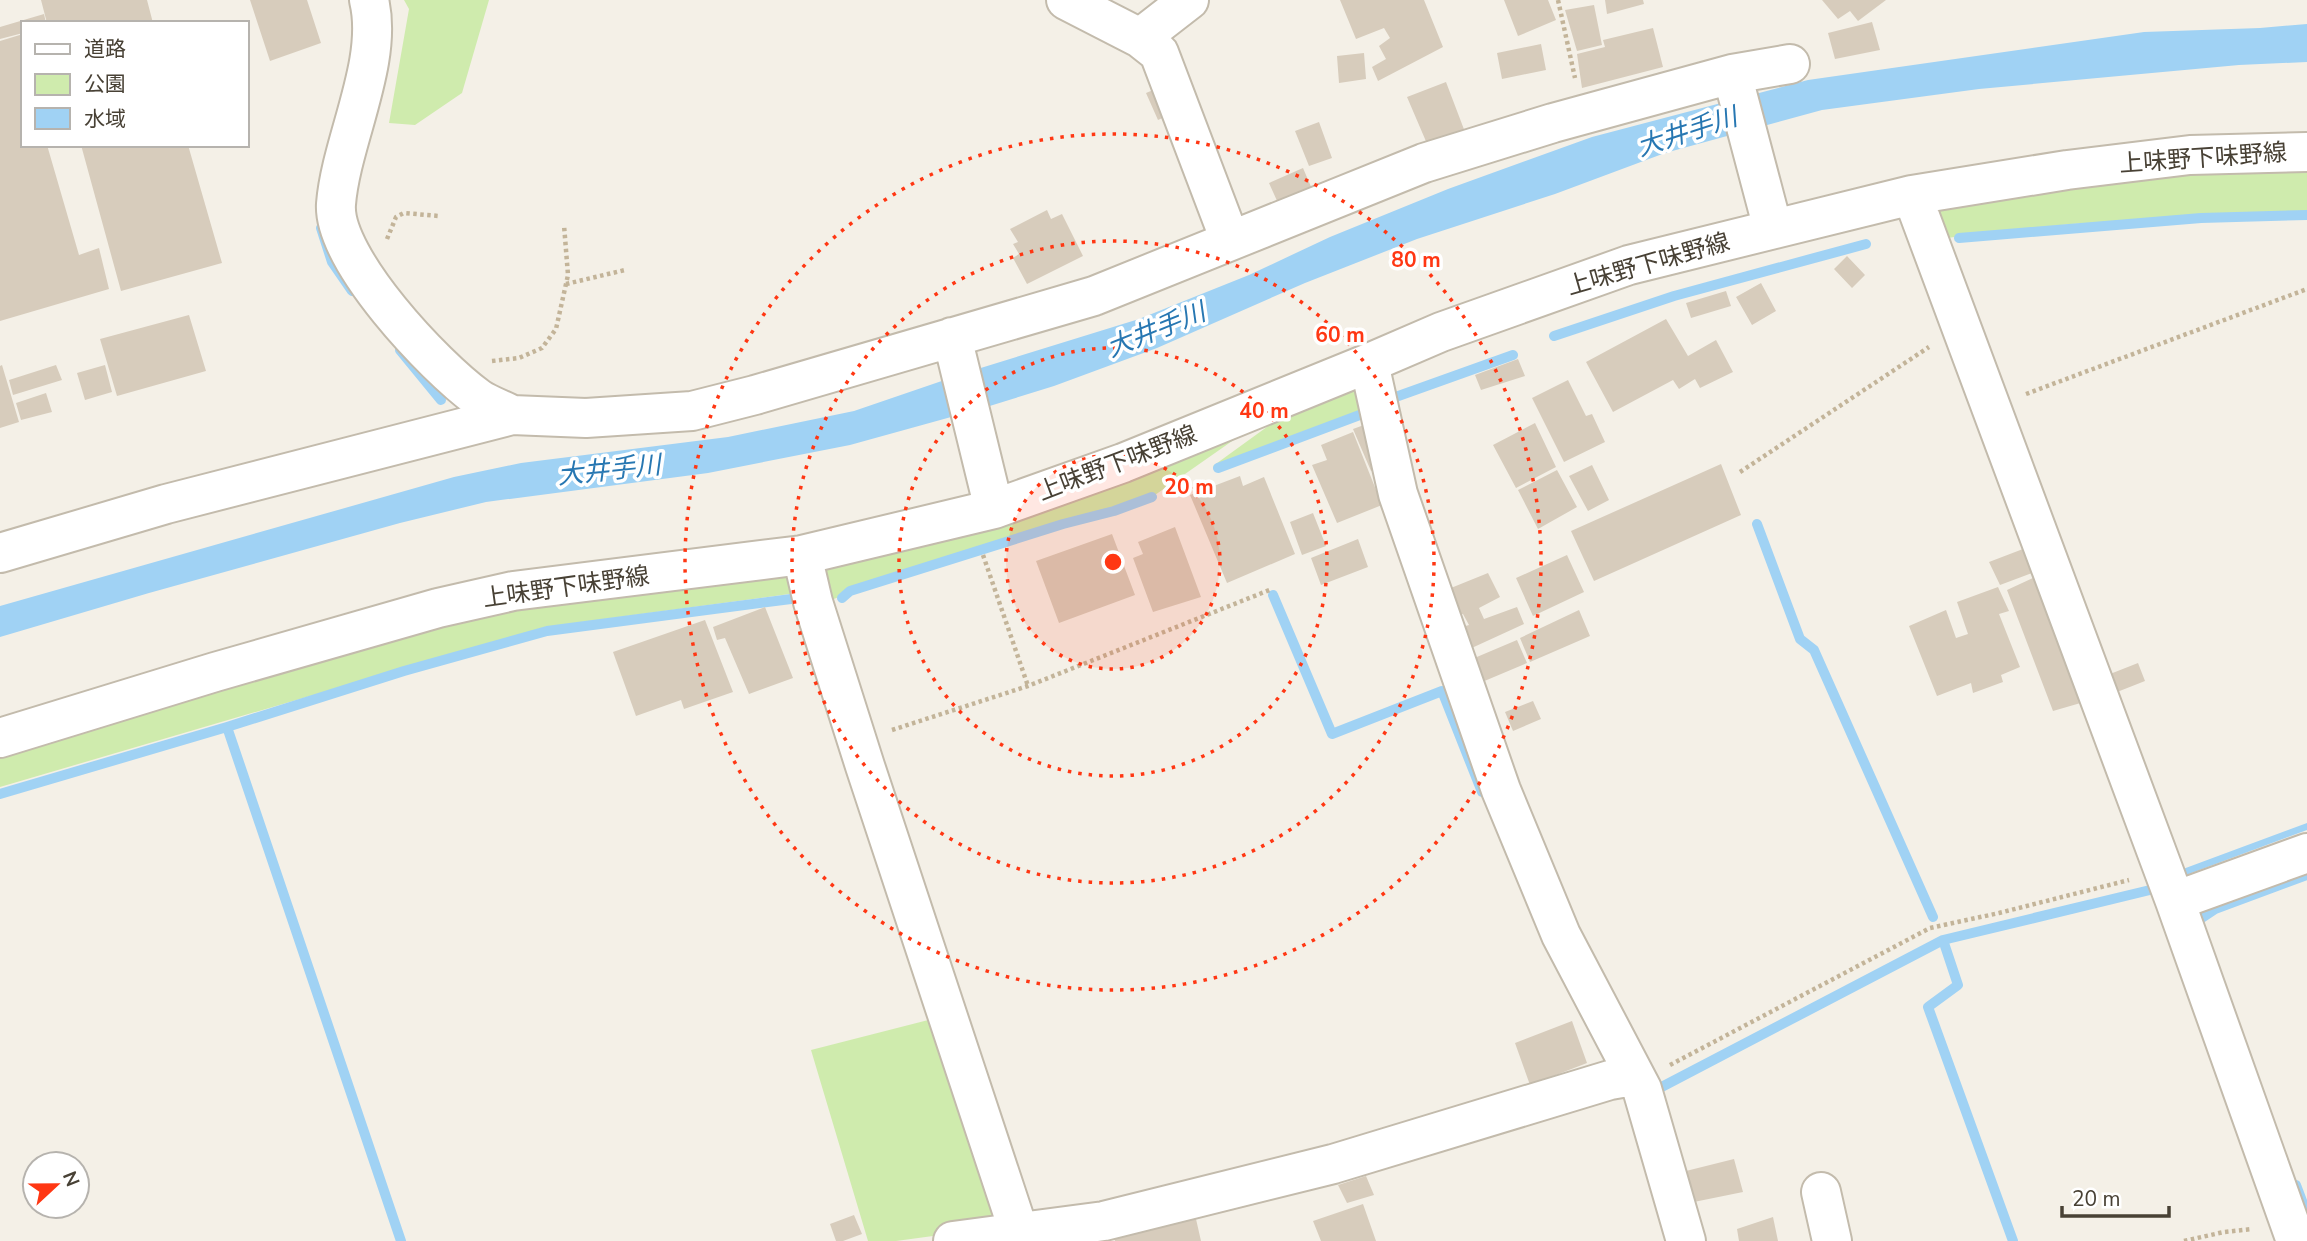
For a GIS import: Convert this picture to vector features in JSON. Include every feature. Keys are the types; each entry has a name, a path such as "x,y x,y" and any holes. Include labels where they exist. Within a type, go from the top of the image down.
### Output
{"street":[{"path":"369,0 372,12 372,47 340,182 336,207 338,228 349,254 385,305 438,362 480,399 512,415"},
{"path":"1066,0 1140,38 1159,53 1230,240"},
{"path":"1140,38 1189,0"},
{"path":"0,553 166,505 512,415 586,418 692,411 954,344 1094,296 1424,163 1583,115 1734,80 1790,64"},
{"path":"1734,80 1770,216"},
{"name":"上味野下味野線","path":"0,738 228,668 438,608 513,591 802,555 993,502 1122,463 1441,332 1770,216 2067,170 2190,155 2307,152"},
{"path":"1912,195 2175,901 2294,1235"},
{"path":"954,344 993,502"},
{"path":"1369,363 1398,494 1501,790 1561,935 1642,1089 1686,1241"},
{"path":"802,555 813,602 864,763 1019,1232"},
{"path":"2175,901 2307,853"},
{"path":"953,1241 1019,1232 1082,1233 1104,1221 1333,1164 1597,1084 1633,1076"},
{"path":"1821,1192 1832,1241"}],"path":[{"path":"1558,0 1583,115"},
{"path":"372,286 396,217 404,213 439,216"},
{"path":"438,362 490,362 519,358 542,348 556,329 568,275 564,225"},
{"path":"566,284 625,270"},
{"path":"1991,407 2307,289"},
{"path":"1740,471 1960,326"},
{"path":"983,555 1028,686"},
{"path":"864,763 873,739 882,733 1028,686 1272,589"},
{"path":"1633,1076 1670,1065 1930,928 2140,877 2162,866"},
{"path":"2184,1241 2224,1232 2262,1228 2294,1235"}],"green space":[{"path":"404,0 489,0 462,93 415,125 389,123 409,9"},
{"path":"2307,171 2307,212 2071,224 1937,239 1934,211 2104,174"},
{"path":"1355,384 1375,406 1215,468 1213,466 1315,392"},
{"path":"1257,418 1235,439 1155,495 898,573 847,590 839,597 818,605 821,579 834,557"},
{"path":"783,569 804,592 545,627 0,787 0,746 512,601"},
{"path":"940,1017 997,1217 970,1231 896,1241 868,1241 811,1050"}],"water":[{"name":"大井手川","path":"2307,24 2307,62 2239,65 1979,89 1822,110 1665,153 1555,194 1417,239 1305,283 1157,348 1054,386 980,409 850,445 708,473 486,502 400,523 0,637 0,606 454,477 521,463 728,437 854,411 971,371 1139,319 1249,275 1330,237 1448,189 1592,137 1808,80 2144,32"},
{"path":"2307,823 2307,830 2186,875 2183,869"}],"building":[{"path":"41,0 147,0 152,21 46,21"},
{"path":"250,0 307,0 321,43 270,61"},
{"path":"1340,0 1424,0 1443,47 1378,81 1372,67 1386,59 1379,46 1390,38 1384,28 1356,39"},
{"path":"1504,0 1548,0 1556,20 1518,36"},
{"path":"1605,0 1643,0 1644,4 1607,14"},
{"path":"1822,0 1886,0 1858,21 1850,11 1838,19"},
{"path":"1594,5 1602,45 1577,51 1565,10"},
{"path":"44,14 46,21 21,21 21,34 0,39 0,27"},
{"path":"1872,22 1880,50 1835,59 1828,33"},
{"path":"1653,28 1663,67 1582,88 1577,54 1605,47 1603,40"},
{"path":"21,35 21,147 48,147 79,255 99,248 109,289 0,321 0,41"},
{"path":"1541,44 1546,70 1502,79 1497,53"},
{"path":"1364,53 1366,79 1339,83 1337,56"},
{"path":"1446,82 1465,132 1428,146 1407,97"},
{"path":"1158,88 1169,115 1158,120 1146,93"},
{"path":"1319,122 1332,158 1309,166 1295,131"},
{"path":"82,147 189,147 222,263 121,291"},
{"path":"1303,168 1312,189 1278,203 1269,183"},
{"path":"1047,210 1051,219 1062,214 1083,256 1027,284 1013,258 1019,254 1013,244 1018,242 1010,229"},
{"path":"1847,256 1865,275 1852,288 1834,269"},
{"path":"1761,283 1776,311 1752,325 1736,297"},
{"path":"1726,291 1731,306 1691,318 1686,303"},
{"path":"189,315 206,371 117,396 100,339"},
{"path":"1666,319 1688,356 1716,340 1733,372 1700,388 1695,379 1679,389 1673,380 1613,412 1586,362"},
{"path":"1518,359 1525,376 1481,390 1475,375"},
{"path":"2,365 19,422 0,428 0,366"},
{"path":"56,365 62,380 13,395 9,380"},
{"path":"105,365 112,392 85,400 77,373"},
{"path":"1568,380 1586,416 1592,414 1605,442 1564,462 1532,398"},
{"path":"46,393 52,412 21,420 16,403"},
{"path":"1535,423 1556,467 1516,488 1493,445"},
{"path":"1364,425 1380,467 1371,471 1353,429"},
{"path":"1353,432 1382,505 1337,523 1312,465 1327,460 1321,445"},
{"path":"1721,464 1741,515 1594,581 1571,531"},
{"path":"1592,465 1609,500 1588,511 1569,476"},
{"path":"1557,470 1577,507 1538,529 1518,490"},
{"path":"1240,476 1243,486 1264,477 1295,554 1227,583 1190,495"},
{"path":"1313,513 1326,546 1302,555 1290,522"},
{"path":"1175,527 1201,597 1153,612 1133,558 1143,554 1138,542"},
{"path":"1112,534 1135,595 1059,623 1036,561"},
{"path":"1358,539 1368,567 1321,585 1311,558"},
{"path":"2023,549 2032,573 2000,585 1989,562"},
{"path":"1567,555 1584,592 1533,616 1516,578"},
{"path":"1488,573 1500,597 1479,608 1484,619 1517,607 1524,624 1463,652 1455,629 1469,625 1463,614 1448,617 1441,592"},
{"path":"2035,577 2084,702 2053,711 2007,590"},
{"path":"1998,587 2009,611 1999,614 2020,667 2001,675 2003,682 1973,693 1971,683 1937,696 1909,626 1946,610 1956,638 1968,634 1957,602"},
{"path":"765,607 793,678 749,694 725,638 717,640 713,627"},
{"path":"1579,610 1590,636 1530,662 1520,638"},
{"path":"705,620 733,692 684,709 681,700 636,716 613,652"},
{"path":"1517,640 1527,663 1475,685 1465,662"},
{"path":"2138,663 2145,681 2112,694 2105,676"},
{"path":"1533,701 1541,719 1513,731 1505,712"},
{"path":"1572,1021 1587,1063 1530,1085 1515,1043"},
{"path":"1734,1159 1743,1192 1684,1204 1674,1174"},
{"path":"1366,1176 1374,1195 1347,1203 1338,1185"},
{"path":"1363,1204 1376,1241 1321,1241 1313,1221"},
{"path":"854,1215 862,1234 836,1241 830,1224"},
{"path":"1773,1217 1778,1241 1739,1241 1737,1229"},
{"path":"1196,1219 1201,1241 1115,1241 1113,1234 1156,1223 1158,1228"}],"waterway":[{"path":"1959,238 2201,218 2307,215"},
{"path":"321,228 332,262 352,291"},
{"path":"1554,336 1674,296 1866,244"},
{"path":"400,350 441,400"},
{"path":"1390,399 1513,355"},
{"path":"1218,468 1365,413"},
{"path":"842,598 850,591 1152,497"},
{"path":"1757,524 1800,639 1814,650 1933,917"},
{"path":"1273,595 1332,734 1442,691 1482,792"},
{"path":"0,794 404,671 547,631 791,599"},
{"path":"227,727 401,1241"},
{"path":"2200,928 2197,921 2215,909 2307,875"},
{"path":"1652,1092 1943,940 2150,890"},
{"path":"1943,940 1958,985 1928,1007 2013,1241"},
{"path":"2296,1185 2307,1214"}]}
